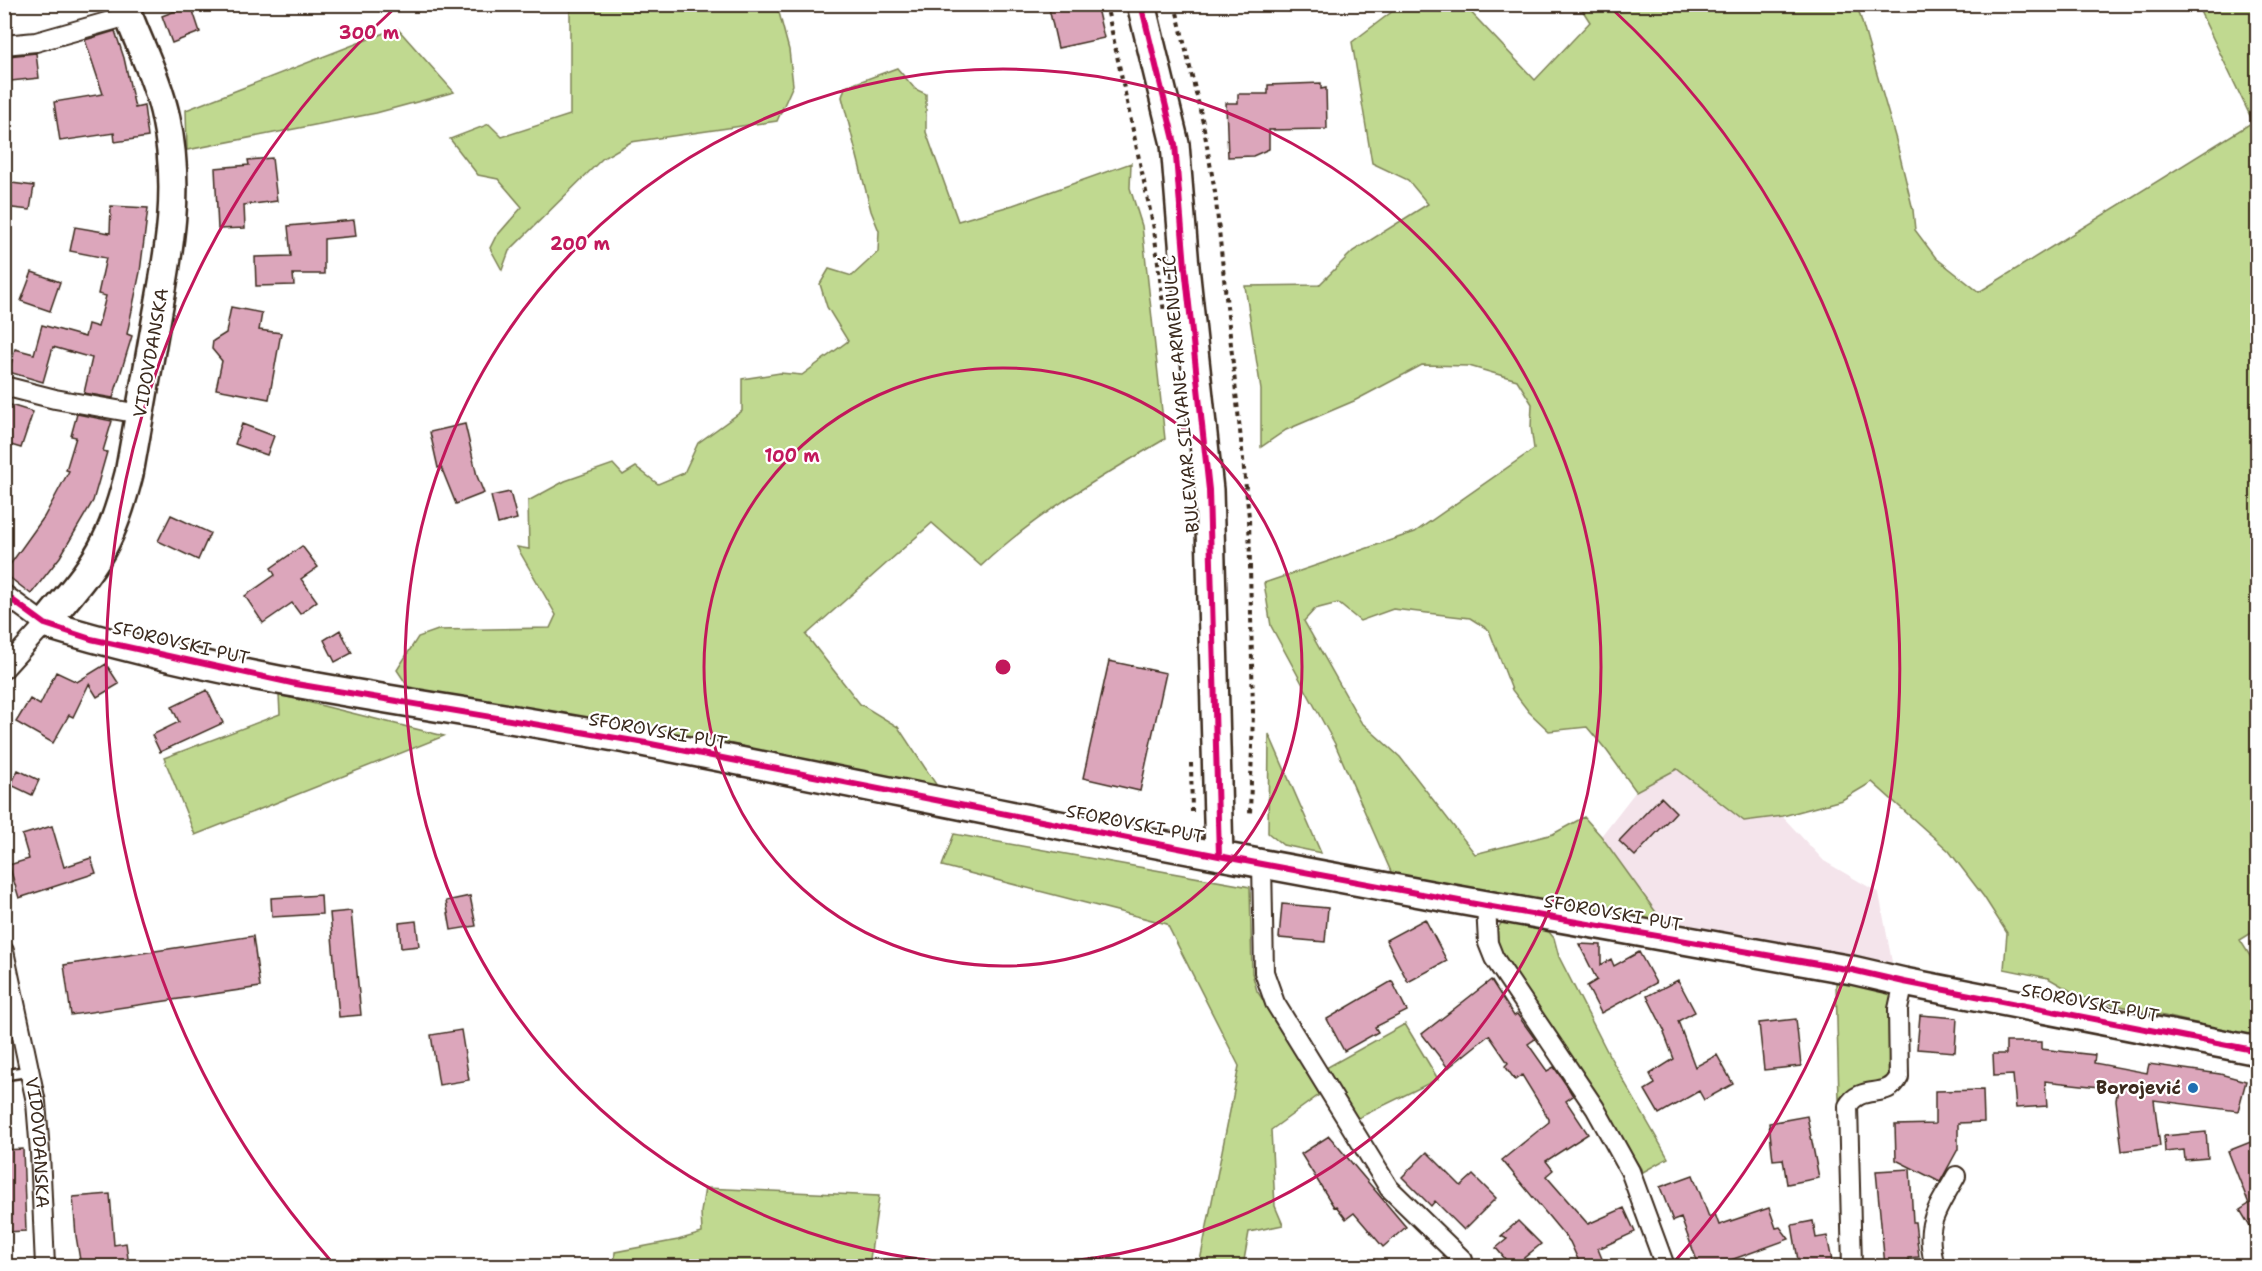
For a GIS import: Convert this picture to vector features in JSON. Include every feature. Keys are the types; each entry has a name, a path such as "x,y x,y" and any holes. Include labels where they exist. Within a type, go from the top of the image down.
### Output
{"street":[{"name":"BULEVAR SILVANE ARMENULIĆ","path":"1141,4 1175,144 1185,267 1209,490 1219,856"},
{"path":"4,45 36,42 126,10"},
{"name":"VIDOVDANSKA","path":"4,669 45,624 106,543 119,511 140,414 171,238 174,197 173,158 166,118 154,75 126,10"},
{"path":"4,386 55,399 140,414"},
{"path":"4,594 45,624"},
{"name":"SFOROVSKI PUT","path":"45,624 91,639 296,684 646,742 1219,856 1486,906 1852,970 2258,1051"},
{"path":"1262,863 1264,972 1275,1003 1389,1188 1463,1260"},
{"path":"1486,906 1488,943 1494,958 1595,1108 1630,1171 1665,1266"},
{"name":"VIDOVDANSKA","path":"4,951 36,1102 45,1266"},
{"path":"1852,1266 1848,1106 1860,1094 1887,1090 1895,1084 1899,1077 1898,1009 1904,982"},
{"path":"1935,1266 1929,1231 1932,1220 1956,1176"}],"lane":[{"path":"4,1075 30,1071"}],"path":[{"path":"1106,4 1154,229 1165,321"},
{"path":"1175,4 1203,123 1215,192 1249,518 1253,712 1250,815"},
{"path":"1191,753 1192,812"}],"shaded area":[{"path":"1677,769 1744,821 1782,816 1824,861 1879,893 1892,962 1663,922 1601,836 1636,791"}],"green space":[{"path":"570,5 777,5 789,50 793,85 777,121 631,142 603,158 509,251 502,270 490,248 495,238 522,207 498,179 478,175 450,139 489,124 502,137 570,115"},
{"path":"1401,5 1464,5 1535,80 1590,22 1579,5 1857,5 1896,140 1913,210 1915,230 1936,258 1979,292 2253,122 2197,5 2256,5 2258,8 2258,929 2240,940 2257,967 2257,1037 2081,997 2048,978 2004,969 2007,933 1984,897 1949,851 1872,782 1842,800 1783,816 1744,821 1677,769 1636,791 1587,727 1549,731 1529,712 1512,690 1489,630 1470,618 1393,609 1360,621 1338,603 1315,609 1304,621 1361,722 1400,757 1475,854 1553,834 1584,817 1601,836 1663,922 1392,874 1335,744 1271,626 1264,583 1415,532 1534,449 1531,427 1532,404 1517,380 1469,366 1422,365 1354,401 1286,430 1261,447 1261,390 1245,286 1319,285 1353,251 1428,204 1408,180 1372,163 1352,42"},
{"path":"397,28 454,92 376,113 187,150 186,110"},
{"path":"897,68 915,89 926,94 926,132 958,221 1013,205 1131,163 1130,188 1142,226 1165,439 1046,513 981,566 932,523 806,635 860,704 898,727 941,792 411,691 397,670 418,637 438,630 550,628 556,615 517,547 529,549 528,501 565,481 613,464 623,475 636,467 658,484 684,473 698,443 742,411 742,379 780,373 802,375 848,341 827,307 820,284 829,269 852,276 878,252 879,231 871,211 842,97 845,87"},
{"path":"279,695 444,736 195,835 164,758 280,714"},
{"path":"1269,734 1321,853 1283,845 1268,833"},
{"path":"954,834 1250,887 1252,973 1257,991 1323,1092 1271,1130 1275,1206 1283,1225 1249,1232 1243,1266 1199,1266 1239,1066 1167,924 942,866"},
{"path":"1503,922 1549,932 1554,938 1559,957 1609,1055 1668,1158 1643,1172 1496,947 1497,930"},
{"path":"1836,982 1891,989 1888,1079 1852,1089 1839,1099"},
{"path":"1405,1024 1438,1079 1356,1119 1326,1068"},
{"path":"705,1188 879,1196 869,1266 614,1266 615,1252 702,1233 701,1212"}],"building":[{"path":"1048,4 1096,4 1104,38 1058,48"},
{"path":"191,5 200,32 172,43 162,16"},
{"path":"115,31 124,58 135,108 144,106 148,137 115,142 114,133 60,141 54,102 103,94 85,40"},
{"path":"36,53 39,78 11,81 8,56"},
{"path":"1321,83 1321,89 1326,88 1327,129 1269,130 1269,149 1253,156 1228,157 1226,103 1238,103 1238,94 1268,94 1268,85"},
{"path":"272,158 277,201 244,205 245,228 218,229 215,168 249,165 248,160"},
{"path":"4,182 34,186 30,210 4,207"},
{"path":"111,206 148,208 140,272 127,334 132,336 113,398 84,393 92,358 53,347 43,382 9,372 15,349 34,354 42,325 85,337 88,324 98,327 106,296 98,294 106,258 70,251 75,227 110,233"},
{"path":"354,220 356,236 324,239 324,274 293,274 294,285 256,286 255,257 291,256 288,226"},
{"path":"32,272 60,282 50,311 21,301"},
{"path":"231,307 262,313 259,330 281,333 269,399 216,389 222,361 212,349 213,341 226,333"},
{"path":"4,403 33,412 21,448 4,443"},
{"path":"77,414 112,421 103,451 107,452 93,501 60,557 31,594 4,573 44,517 69,471 66,470 76,437 71,436"},
{"path":"242,424 274,436 267,455 235,444"},
{"path":"465,424 477,476 484,493 456,504 441,467 438,468 430,432"},
{"path":"510,492 517,519 498,524 491,496"},
{"path":"171,515 210,533 198,560 158,541"},
{"path":"302,546 318,567 301,579 317,601 300,614 292,603 263,623 245,596 275,575 271,568"},
{"path":"340,630 352,653 335,662 324,640"},
{"path":"1109,661 1166,673 1140,791 1083,778"},
{"path":"106,664 119,684 97,697 89,684 73,717 69,715 53,743 16,722 30,699 40,705 56,672 77,682"},
{"path":"207,690 223,723 160,752 152,735 179,722 172,707"},
{"path":"18,770 39,780 32,795 11,785"},
{"path":"1661,797 1676,812 1635,856 1619,841"},
{"path":"52,826 64,867 91,858 96,873 19,898 9,865 29,859 22,835"},
{"path":"321,895 322,914 272,917 271,898"},
{"path":"470,896 476,926 451,930 446,901"},
{"path":"1282,904 1328,908 1325,942 1279,938"},
{"path":"351,911 361,1015 339,1017 330,913"},
{"path":"1425,919 1447,961 1408,982 1386,940"},
{"path":"416,921 419,946 401,948 399,923"},
{"path":"253,936 260,987 71,1015 64,965"},
{"path":"1579,944 1601,945 1601,965 1611,959 1614,966 1639,952 1656,983 1601,1013 1587,986 1597,980"},
{"path":"1491,980 1514,1016 1517,1014 1535,1039 1528,1044 1547,1071 1554,1067 1567,1086 1573,1096 1566,1101 1588,1134 1546,1161 1553,1170 1546,1176 1588,1224 1624,1208 1635,1232 1598,1249 1605,1266 1581,1266 1570,1242 1502,1160 1549,1122 1522,1075 1515,1080 1505,1066 1508,1063 1489,1035 1448,1068 1422,1034"},
{"path":"1678,980 1695,1012 1678,1021 1695,1067 1717,1055 1733,1084 1704,1100 1699,1091 1659,1114 1645,1090 1655,1084 1650,1074 1674,1059 1665,1032 1647,996"},
{"path":"1392,981 1407,1011 1375,1027 1378,1032 1344,1051 1327,1019"},
{"path":"1920,1015 1957,1018 1955,1052 1917,1049"},
{"path":"1796,1019 1801,1066 1764,1070 1759,1023"},
{"path":"461,1030 469,1080 439,1085 431,1035"},
{"path":"2006,1042 2041,1042 2041,1049 2095,1055 2094,1063 2147,1073 2149,1064 2220,1074 2246,1081 2238,1111 2154,1100 2160,1146 2122,1151 2116,1100 2118,1089 2045,1081 2047,1106 2016,1108 2013,1075 1994,1076 1993,1054 2006,1054"},
{"path":"1983,1090 1984,1122 1958,1123 1958,1149 1940,1182 1896,1160 1895,1125 1935,1124 1935,1091"},
{"path":"1807,1116 1819,1178 1787,1184 1783,1159 1773,1160 1769,1123"},
{"path":"2206,1132 2208,1158 2185,1160 2184,1150 2165,1152 2164,1136"},
{"path":"1329,1136 1406,1227 1383,1247 1354,1213 1346,1219 1336,1206 1334,1207 1301,1154"},
{"path":"2258,1139 2258,1240 2240,1210 2249,1204 2228,1151"},
{"path":"23,1149 26,1231 4,1232 4,1150"},
{"path":"1427,1152 1461,1186 1473,1175 1496,1198 1464,1230 1435,1201 1431,1206 1402,1177"},
{"path":"1910,1169 1913,1222 1915,1222 1919,1257 1908,1258 1909,1266 1885,1266 1876,1171"},
{"path":"1693,1175 1709,1217 1715,1214 1719,1225 1769,1208 1776,1228 1780,1227 1789,1239 1731,1260 1734,1266 1699,1266 1681,1218 1673,1221 1660,1187"},
{"path":"110,1194 114,1245 126,1243 129,1266 81,1266 73,1197"},
{"path":"1518,1221 1541,1244 1511,1266 1496,1248 1507,1239 1501,1236"},
{"path":"1813,1221 1816,1238 1827,1236 1833,1266 1799,1266 1792,1225"}],"cycle path":[{"path":"1141,4 1175,144 1185,267 1209,490 1219,856"},
{"path":"4,594 45,624 91,639 296,684 646,743 1219,856 1486,906 1852,970 2258,1051"}],"place":[{"name":"Borojević","path":"2193,1088"}]}
